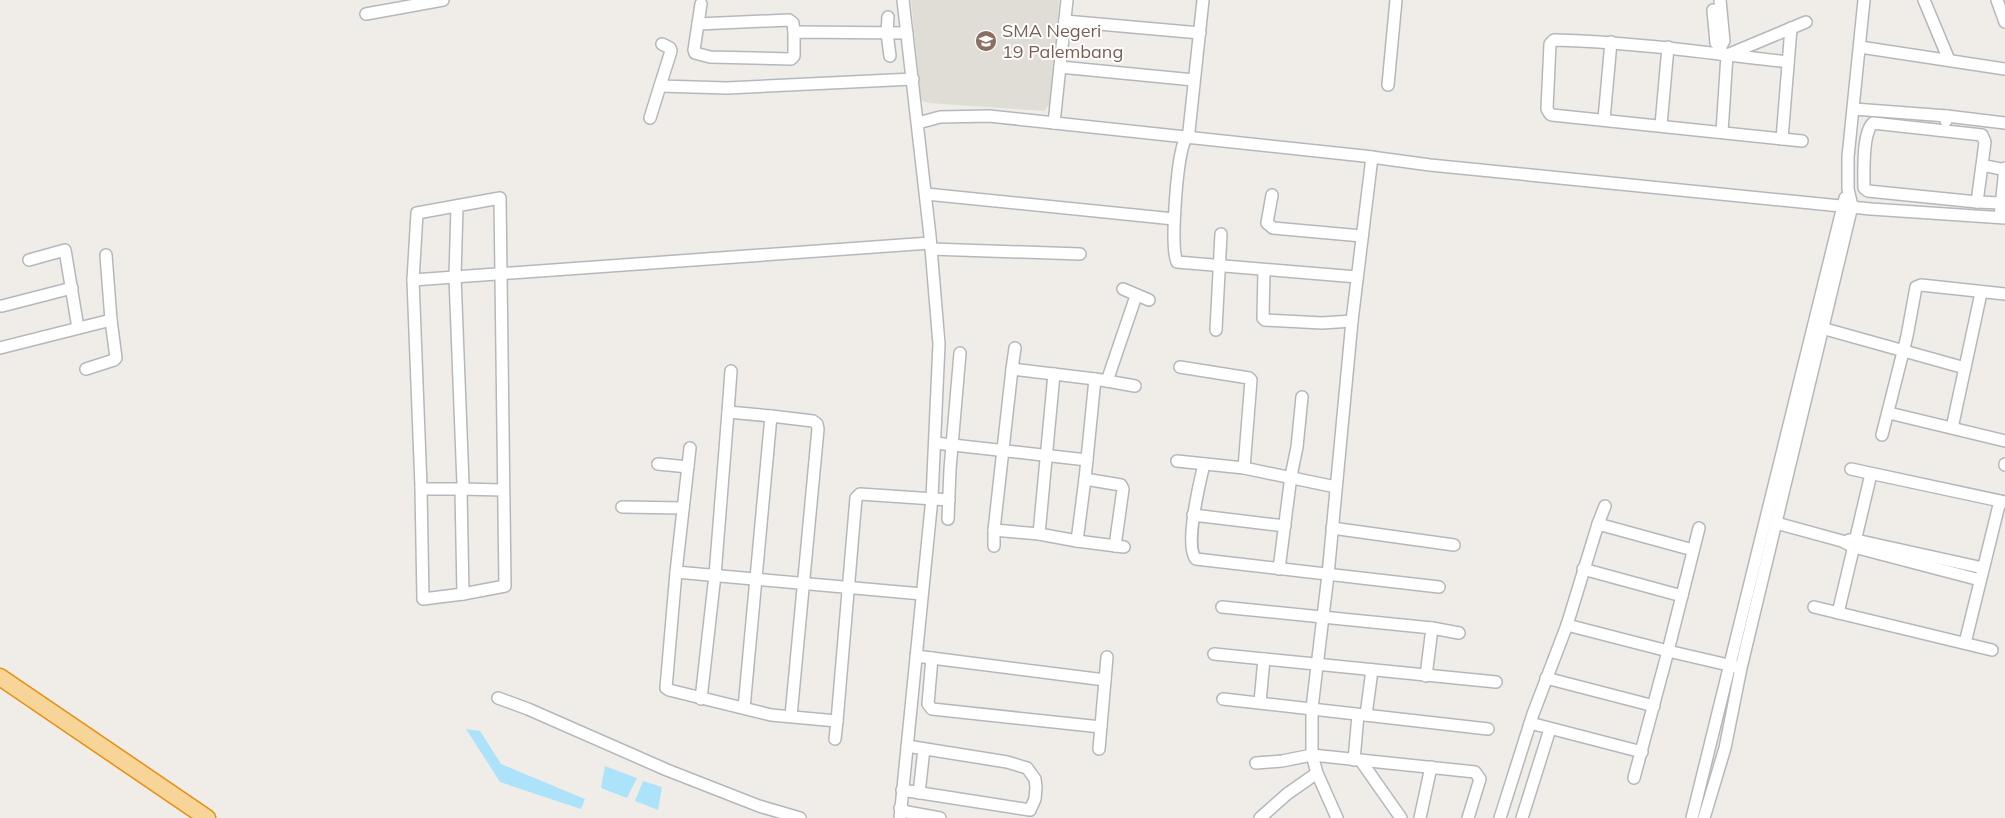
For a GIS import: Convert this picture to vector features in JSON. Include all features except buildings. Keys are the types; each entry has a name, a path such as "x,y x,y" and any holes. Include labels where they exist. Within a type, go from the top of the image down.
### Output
{"highway":[{"path":"0,677 207,818"}],"street":[{"path":"366,14 443,0"},
{"path":"903,0 926,194 939,344 932,498 900,813 907,812 940,818"},
{"path":"1054,123 1067,0"},
{"path":"1203,0 1189,131 1182,148 1174,219 1177,262 1357,277"},
{"path":"1388,85 1396,0"},
{"path":"1712,0 1716,43 1723,52"},
{"path":"1720,0 1724,41 1722,132"},
{"path":"1704,818 1725,748 1736,667 1847,206 1848,156 1864,0"},
{"path":"1924,0 1949,60"},
{"path":"1996,0 2005,22"},
{"path":"698,24 789,20 793,23 794,56 791,59 700,56 694,52 698,24 701,4"},
{"path":"888,17 887,33 890,56"},
{"path":"1065,21 1200,33"},
{"path":"1723,52 1806,22"},
{"path":"1782,139 1791,28"},
{"path":"794,32 907,33"},
{"path":"1788,62 1723,52 1611,42 1554,40 1550,44 1547,109 1550,114 1802,141"},
{"path":"1604,120 1611,42"},
{"path":"650,118 671,51 670,48 662,44"},
{"path":"1661,126 1668,47"},
{"path":"1860,48 2005,69"},
{"path":"1060,67 1194,80"},
{"path":"660,86 727,88 913,79"},
{"path":"1854,109 1947,116 2005,124"},
{"path":"918,123 940,117 988,116 1372,157 1430,165 1847,206 2003,218 2001,203 2005,169 1982,165"},
{"path":"1945,131 1947,116"},
{"path":"1977,202 1985,142 1982,135 1873,123 1869,127 1864,158 1864,188 1868,192 1977,202 2001,203"},
{"path":"1848,156 1864,158"},
{"path":"1334,817 1312,755 1312,708 1328,575 1352,321 1372,157"},
{"path":"926,194 1174,219"},
{"path":"1272,195 1268,223 1274,228 1362,236"},
{"path":"500,198 505,586 423,599 422,488 413,280 417,213 457,206 500,198"},
{"path":"457,206 455,277 463,484 461,489 463,594"},
{"path":"1216,330 1221,234"},
{"path":"413,280 931,246 1080,254"},
{"path":"29,260 65,250 78,328"},
{"path":"86,369 116,358 106,255"},
{"path":"1264,270 1264,320 1352,321"},
{"path":"1882,435 1889,413 1915,290 1918,285 2005,294"},
{"path":"2,306 72,288"},
{"path":"1123,288 1136,296 1149,300"},
{"path":"1952,428 1981,293"},
{"path":"1077,541 1101,380 1136,296"},
{"path":"0,348 111,320"},
{"path":"1818,328 1965,368"},
{"path":"1692,818 1776,523 1818,328"},
{"path":"994,546 1002,450 1015,348"},
{"path":"948,519 950,470 954,445 960,353"},
{"path":"1180,368 1249,378 1251,380 1244,468"},
{"path":"1012,369 1135,386"},
{"path":"701,699 715,575 731,371"},
{"path":"1039,534 1054,374"},
{"path":"1279,569 1290,476 1297,447 1302,397"},
{"path":"728,412 813,421 817,424 791,716"},
{"path":"1889,413 2005,442"},
{"path":"744,708 771,416"},
{"path":"935,443 1088,460"},
{"path":"690,448 676,572 666,688 701,699 771,715 837,721"},
{"path":"1177,461 1244,468 1336,487"},
{"path":"658,464 688,467"},
{"path":"1204,464 1193,515 1192,554 1196,559 1439,587"},
{"path":"934,468 950,470"},
{"path":"1851,469 2002,502 1983,568 1965,643"},
{"path":"1838,613 1871,474"},
{"path":"994,530 1039,534 1120,547 1123,489 1121,485 1085,479"},
{"path":"422,488 503,490"},
{"path":"835,739 857,495 949,500"},
{"path":"1500,818 1530,723 1567,625 1583,569 1605,506"},
{"path":"622,507 683,508"},
{"path":"1193,515 1284,526"},
{"path":"1776,523 1953,568 1980,580"},
{"path":"1598,524 1693,550"},
{"path":"1332,528 1454,545"},
{"path":"1634,778 1699,528"},
{"path":"1953,568 1983,568"},
{"path":"1583,569 1682,596"},
{"path":"676,572 922,594"},
{"path":"1222,607 1432,628 1459,633"},
{"path":"1814,607 1992,650"},
{"path":"1567,625 1736,667"},
{"path":"1426,676 1432,628"},
{"path":"1214,654 1496,682"},
{"path":"916,656 1105,680"},
{"path":"932,658 928,704 932,709 1101,727"},
{"path":"1099,749 1107,658"},
{"path":"1260,702 1264,660"},
{"path":"1372,670 1362,715 1357,760 1401,818"},
{"path":"1546,678 1654,706"},
{"path":"498,698 528,709 668,770 759,806 800,818"},
{"path":"1223,699 1488,729"},
{"path":"1530,723 1642,752"},
{"path":"1522,818 1550,729"},
{"path":"1523,744 1543,750"},
{"path":"902,790 1030,810 1035,799 1035,779 1026,768 1007,762 907,746"},
{"path":"919,793 924,749"},
{"path":"1256,763 1282,761 1312,755 1475,772 1480,779 1468,818"},
{"path":"1420,818 1431,767"},
{"path":"1260,818 1287,794 1317,773"}],"shaded area":[{"name":"SMA Negeri 19 Palembang","path":"911,0 1059,0 1055,61 1049,104 1046,109 1044,111 923,101 921,97"}],"water":[{"path":"466,729 480,731 501,764 585,799 581,809 500,782"},
{"path":"605,766 637,778 627,798 601,788"},
{"path":"643,781 662,787 658,810 635,801"}],"place":[{"name":"SMA Negeri 19 Palembang","path":"986,41"}]}
